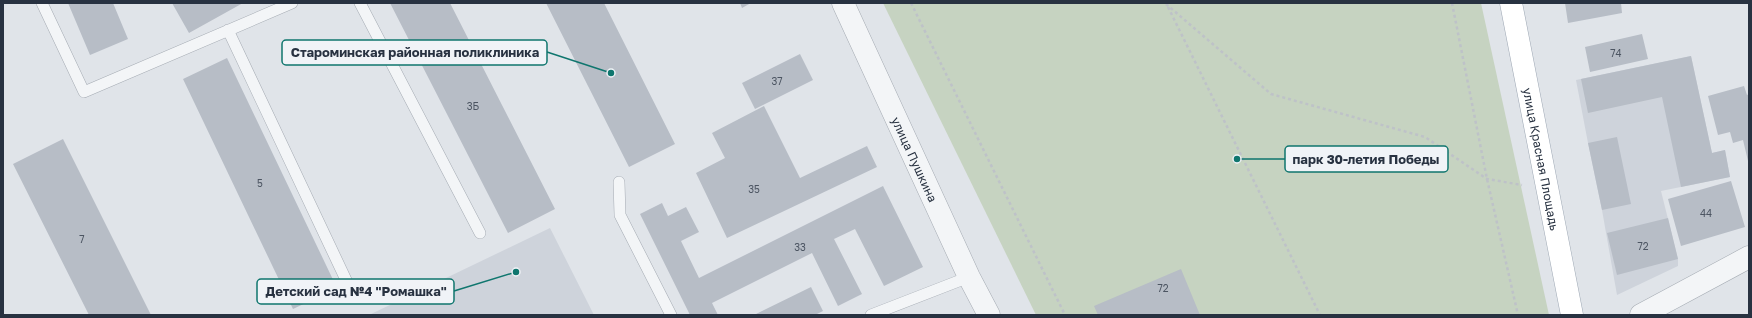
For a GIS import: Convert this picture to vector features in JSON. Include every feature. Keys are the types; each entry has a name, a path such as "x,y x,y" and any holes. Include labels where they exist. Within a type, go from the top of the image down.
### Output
{"main road":[{"name":"улица Красная Площадь","path":"1511,3 1572,315"}],"street":[{"name":"улица Пушкина","path":"843,3 969,277 989,315"},
{"path":"1641,315 1749,257"}],"lane":[{"path":"42,3 84,92 292,3"},
{"path":"360,3 480,233"},
{"path":"228,30 347,282"},
{"path":"619,182 620,215 671,315"},
{"path":"872,315 969,277"}],"path":[{"path":"911,3 1065,315"},
{"path":"1452,3 1487,179 1518,315"},
{"path":"1166,4 1271,94 1425,137 1487,179 1547,189"},
{"path":"1166,4 1320,315"}],"shaded area":[{"path":"1691,56 1712,153 1725,150 1730,177 1661,191 1678,259 1678,266 1617,295 1576,80"},
{"path":"550,228 594,315 369,315"}],"green space":[{"path":"883,3 1481,3 1549,315 1036,315"}],"building":[{"path":"68,3 113,3 128,39 90,55"},
{"path":"172,3 243,3 189,33"},
{"path":"390,3 450,3 555,209 508,233"},
{"path":"546,3 604,3 675,144 629,167"},
{"path":"740,3 751,3 742,8"},
{"path":"1565,3 1621,3 1622,13 1568,23"},
{"path":"1642,34 1648,59 1590,72 1585,47"},
{"path":"800,54 813,80 755,109 742,83"},
{"path":"1691,56 1712,153 1725,150 1730,177 1681,187 1662,97 1588,113 1581,79"},
{"path":"227,58 337,288 293,309 183,79"},
{"path":"1744,86 1747,95 1749,94 1748,161 1743,140 1733,143 1730,132 1718,135 1708,96"},
{"path":"764,106 800,178 867,146 877,167 727,238 696,173 725,158 712,133"},
{"path":"1617,137 1631,204 1602,210 1588,143"},
{"path":"63,139 151,315 89,315 13,164"},
{"path":"1731,181 1745,227 1681,246 1668,199"},
{"path":"883,186 923,267 884,286 855,229 834,239 862,294 838,306 812,253 712,303 718,315 690,315 640,214 662,203 668,216 686,207 699,232 681,241 699,278"},
{"path":"1668,218 1678,259 1617,275 1607,233"},
{"path":"1181,269 1200,315 1098,315 1094,306"},
{"path":"811,287 823,311 815,315 754,315"}],"place":[{"name":"Староминская районная поликлиника","path":"611,73"},
{"name":"парк 30-летия Победы","path":"1237,159"},
{"name":"Детский сад №4 \"Ромашка\"","path":"516,272"}]}
